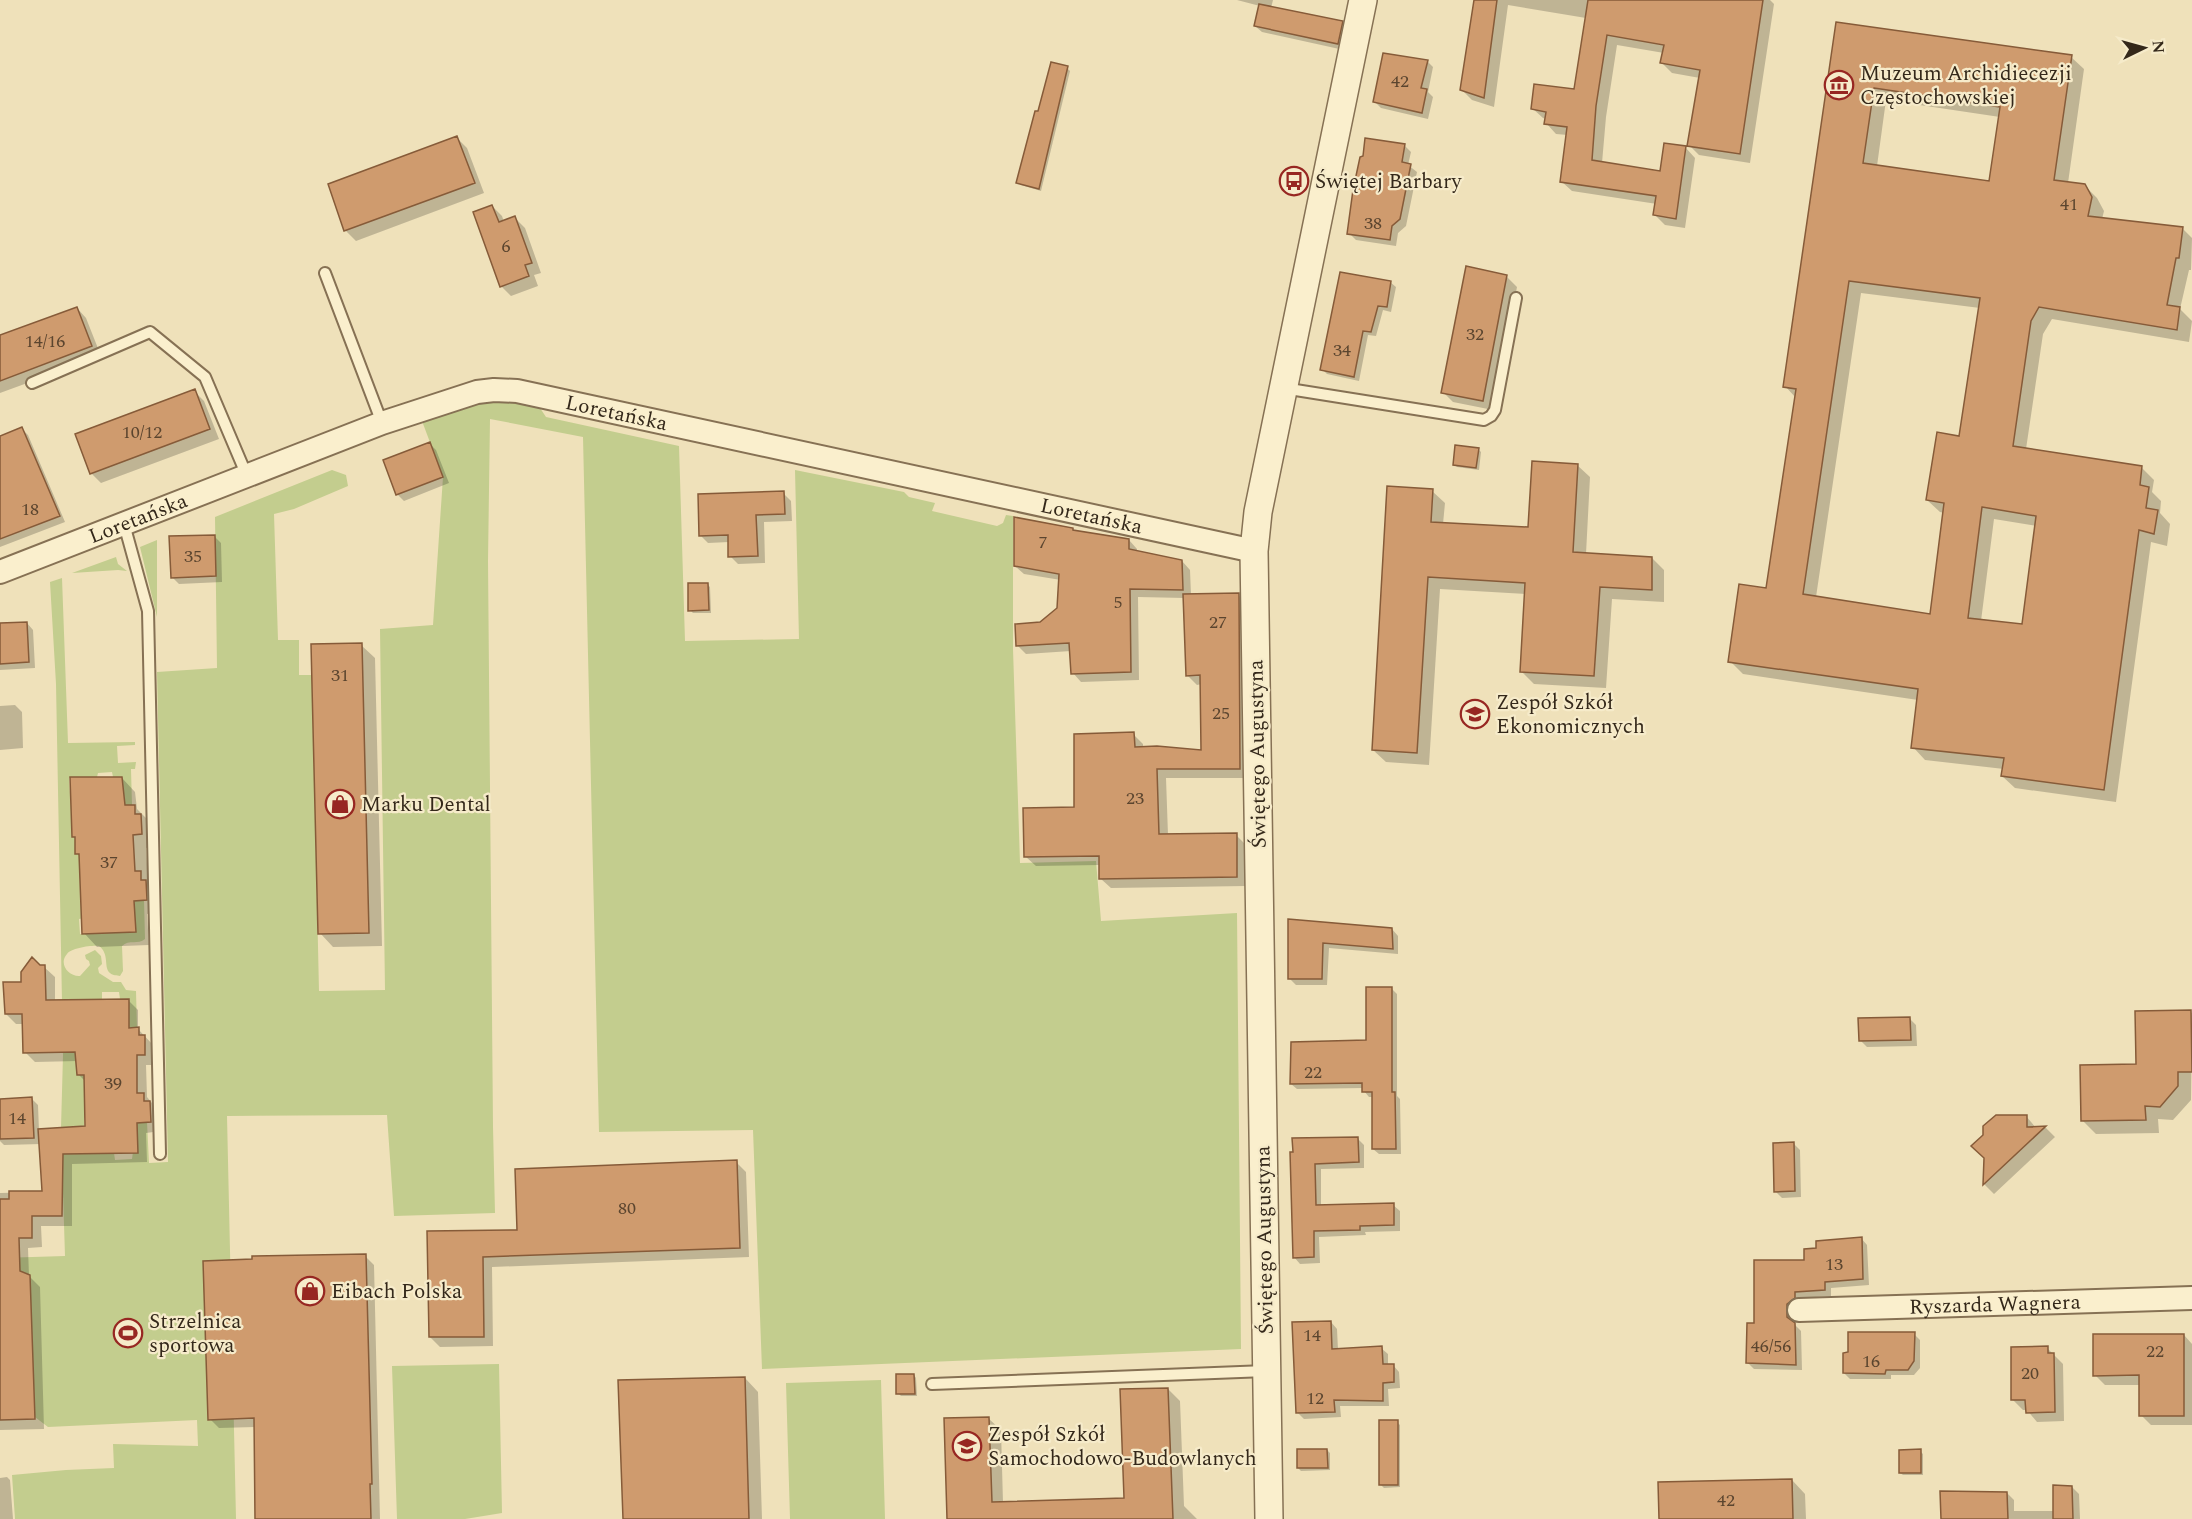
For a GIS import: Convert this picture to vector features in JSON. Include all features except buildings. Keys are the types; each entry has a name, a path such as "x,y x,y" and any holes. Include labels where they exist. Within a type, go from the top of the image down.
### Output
{"street":[{"name":"Świętego Augustyna","path":"1269,1519 1254,551 1258,512 1363,0"},
{"name":"Loretańska","path":"0,572 382,423 477,392 494,390 517,391 1254,551"},
{"name":"Ryszarda Wagnera","path":"1799,1310 2192,1298"}],"lane":[{"path":"325,273 382,423"},
{"path":"1283,387 1484,420 1495,410 1516,298"},
{"path":"32,383 150,332 205,377 247,476"},
{"path":"124,524 148,611 160,1154"},
{"path":"932,1384 1266,1371"}],"green space":[{"path":"496,399 540,408 546,417 679,446 685,641 799,639 795,470 904,492 909,497 935,503 932,511 997,526 1003,523 1006,515 1013,516 1013,649 1020,863 1096,861 1101,921 1237,913 1241,1349 762,1369 753,1130 599,1132 583,437 490,419 488,561 495,1213 394,1216 387,1115 227,1116 236,1519 15,1519 12,1475 114,1468 113,1444 198,1446 197,1420 48,1427 35,1417 30,1275 11,1274 0,1258 65,1256 61,1128 63,1055 56,684 50,582 62,578 68,743 135,742 135,745 117,746 118,763 136,762 135,769 131,769 132,805 125,805 122,777 113,777 112,772 98,773 97,777 69,778 70,793 75,793 72,837 75,837 75,854 83,854 85,918 79,919 80,934 135,932 134,901 144,900 145,939 122,946 123,971 120,976 112,975 108,971 104,953 99,946 69,952 64,962 69,972 80,976 90,965 85,955 95,950 101,956 102,964 98,968 99,973 113,982 121,982 126,990 136,991 137,1028 129,1028 129,999 120,999 119,992 102,992 102,999 75,1000 77,1075 85,1075 89,1117 84,1118 84,1153 114,1153 115,1160 132,1159 137,1123 147,1122 149,1163 168,1162 157,672 217,668 215,517 332,470 346,475 348,486 294,509 274,514 278,640 299,640 299,675 312,675 319,991 385,990 380,629 433,625 443,477 422,421 477,401"},
{"path":"157,540 157,617 140,547"},
{"path":"116,557 118,564 127,571 72,573"},
{"path":"499,1364 502,1513 465,1519 397,1519 392,1366"},
{"path":"881,1380 885,1519 790,1519 786,1383"}],"place":[{"name":"Muzeum Archidiecezji Częstochowskiej","path":"1839,85"},
{"name":"Świętej Barbary","path":"1294,181"},
{"name":"Zespół Szkół Ekonomicznych","path":"1475,714"},
{"name":"Marku Dental","path":"340,804"},
{"name":"Eibach Polska","path":"310,1291"},
{"name":"Strzelnica sportowa","path":"128,1333"},
{"name":"Zespół Szkół Samochodowo-Budowlanych","path":"967,1446"}]}
